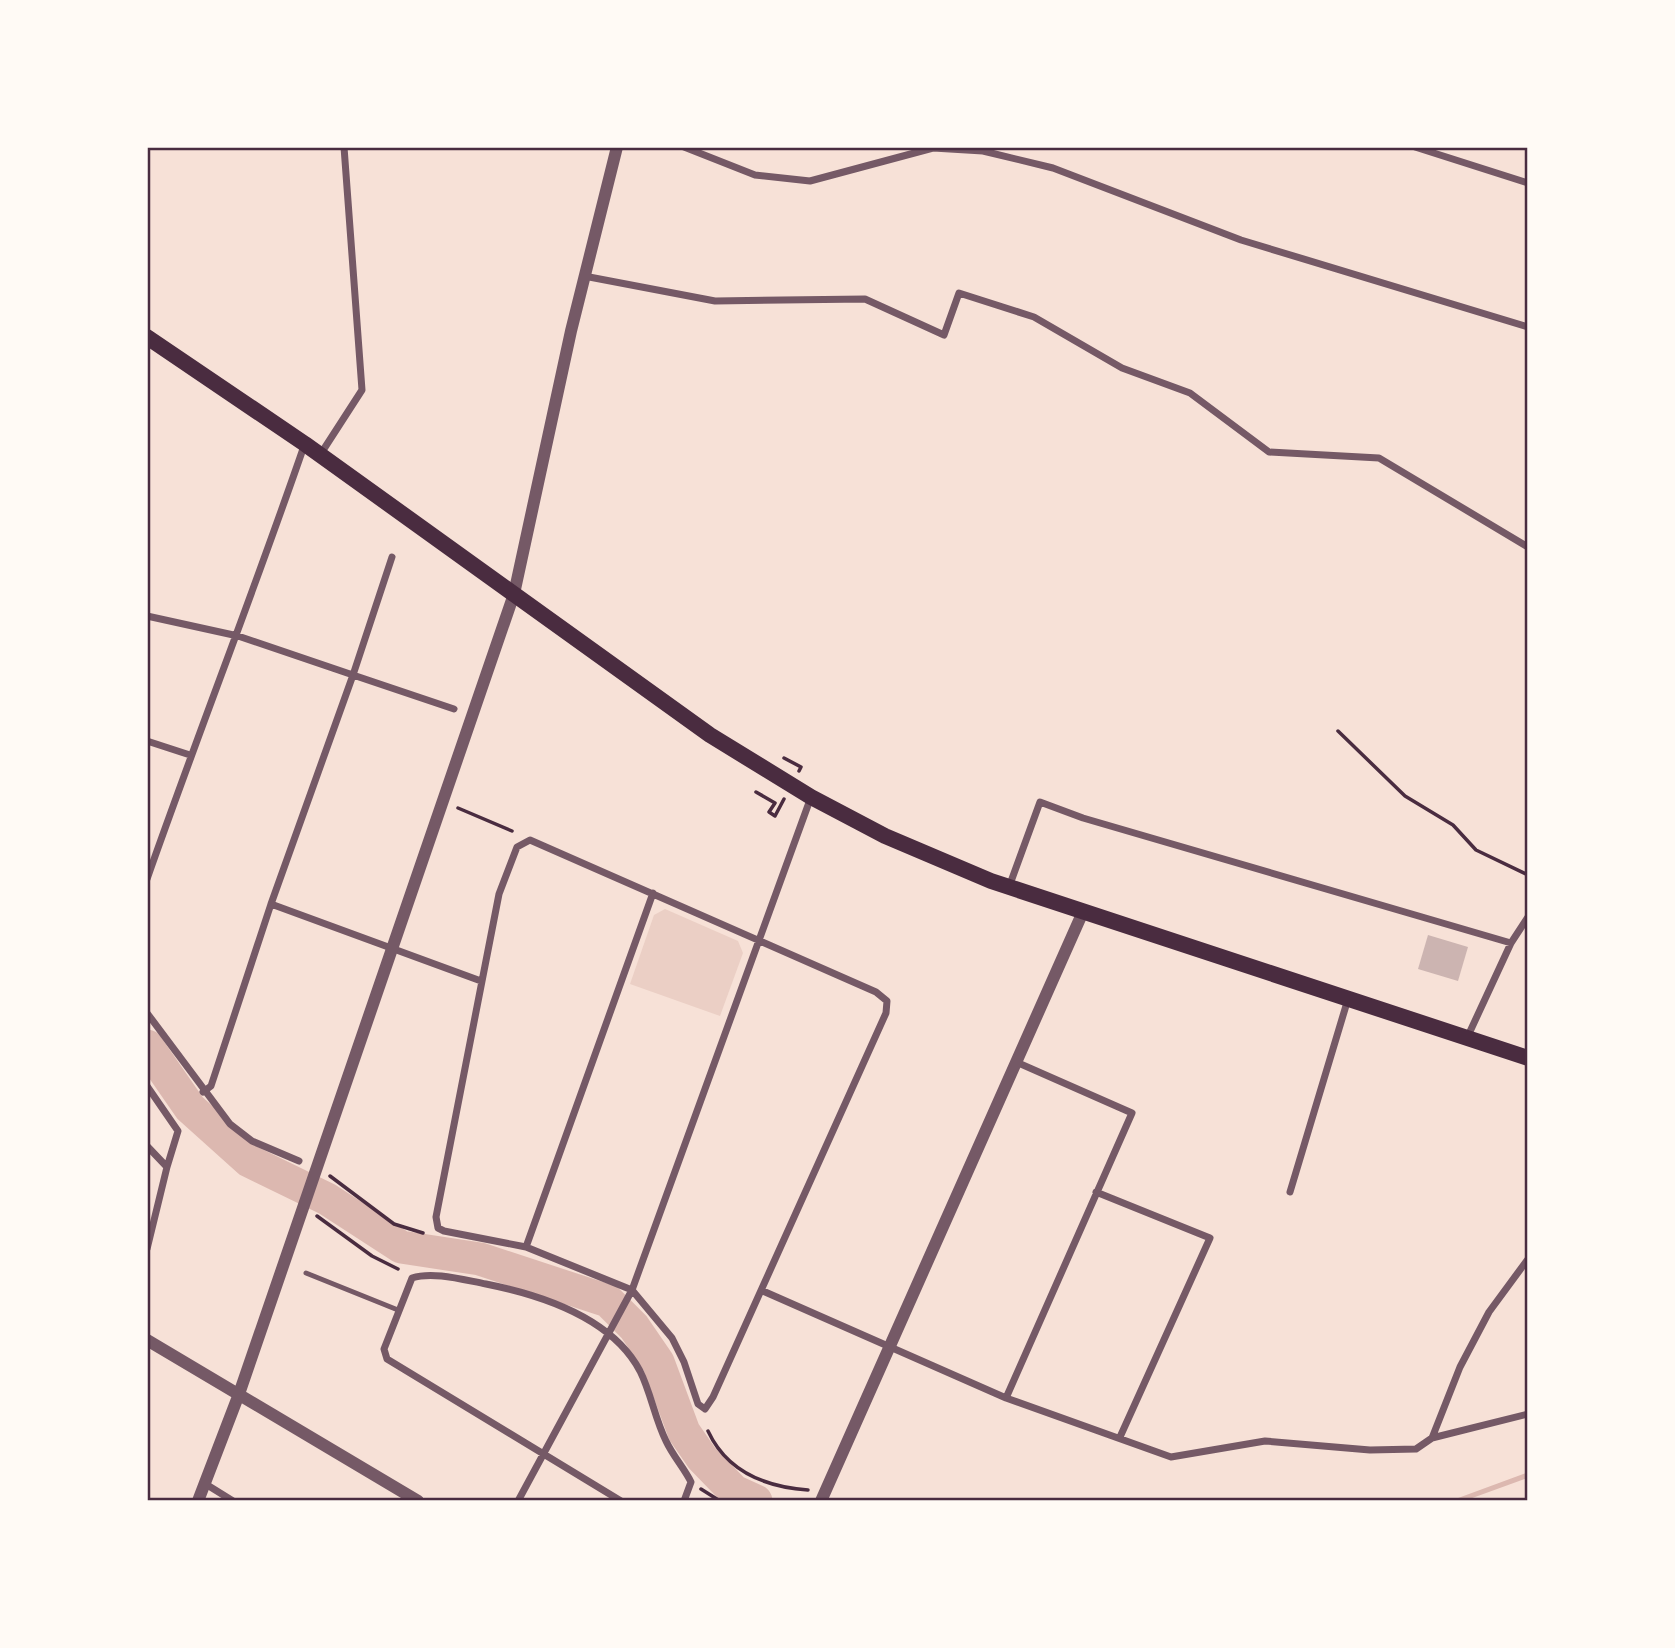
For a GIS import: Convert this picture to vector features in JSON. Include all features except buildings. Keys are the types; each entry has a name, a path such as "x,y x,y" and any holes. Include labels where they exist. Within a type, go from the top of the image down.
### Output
{"main road":[{"path":"147,337 305,444 710,735 811,797 885,836 1082,914 1528,1058"}],"street":[{"path":"320,455 362,390 344,147"},
{"path":"198,1501 239,1394 302,1203 514,594 520,556 584,276 617,147"},
{"path":"684,147 755,175 810,181 933,148 969,148 1053,168 1241,240 1528,327"},
{"path":"1415,147 1528,183"},
{"path":"584,276 715,300 865,299 944,335 959,293 1034,317 1122,368 1190,393 1269,452 1379,458 1528,548"},
{"path":"147,879 190,755 238,636 305,444"},
{"path":"203,1092 211,1086 392,557"},
{"path":"147,616 238,636 454,709"},
{"path":"147,741 190,755"},
{"path":"518,1501 628,1300 757,939 811,797"},
{"path":"1009,887 1040,802 1083,818 1511,943"},
{"path":"524,841 538,842 757,939 876,992 887,1002 886,1013 763,1290 705,1409 698,1404 684,1362 672,1338 632,1290 526,1247 444,1231 438,1227 436,1217 499,894 517,848 524,841"},
{"path":"526,1247 653,893"},
{"path":"271,905 481,981"},
{"path":"822,1498 1082,914"},
{"path":"1467,1038 1511,943 1528,917"},
{"path":"1290,1192 1349,998"},
{"path":"147,1013 203,1092 230,1124 252,1141 299,1161"},
{"path":"1006,1398 1132,1113 1016,1062"},
{"path":"147,1086 178,1131 147,1249"},
{"path":"147,1146 167,1167"},
{"path":"1097,1192 1210,1238 1120,1437"},
{"path":"1432,1438 1460,1367 1489,1312 1528,1259"},
{"path":"621,1501 387,1359 384,1349 412,1278 419,1275 464,1280 539,1297 610,1332 641,1373 667,1445 688,1475 691,1487 684,1501"},
{"path":"763,1290 1006,1398 1171,1457 1265,1441 1370,1450 1416,1449 1432,1438 1528,1414"},
{"path":"147,1340 418,1501"},
{"path":"204,1483 233,1501"}],"lane":[{"path":"306,1273 398,1310"}],"path":[{"path":"1338,731 1405,796 1453,825 1476,850 1528,875"},
{"path":"773,753 801,766"},
{"path":"756,792 775,803 769,812 775,816"},
{"path":"458,808 512,831"},
{"path":"328,1175 394,1224 422,1233"},
{"path":"317,1216 372,1256 398,1269"},
{"path":"708,1431 715,1445 758,1482 794,1490 808,1490"},
{"path":"700,1488 720,1501"}],"shaded area":[{"path":"665,909 738,941 743,953 720,1016 630,984 654,915"}],"waterway":[{"path":"147,1046 190,1108 249,1161 327,1199 401,1247 480,1259 608,1301 634,1327 658,1362 684,1432 702,1458 734,1491 756,1501"},
{"path":"1457,1501 1528,1475"}]}
